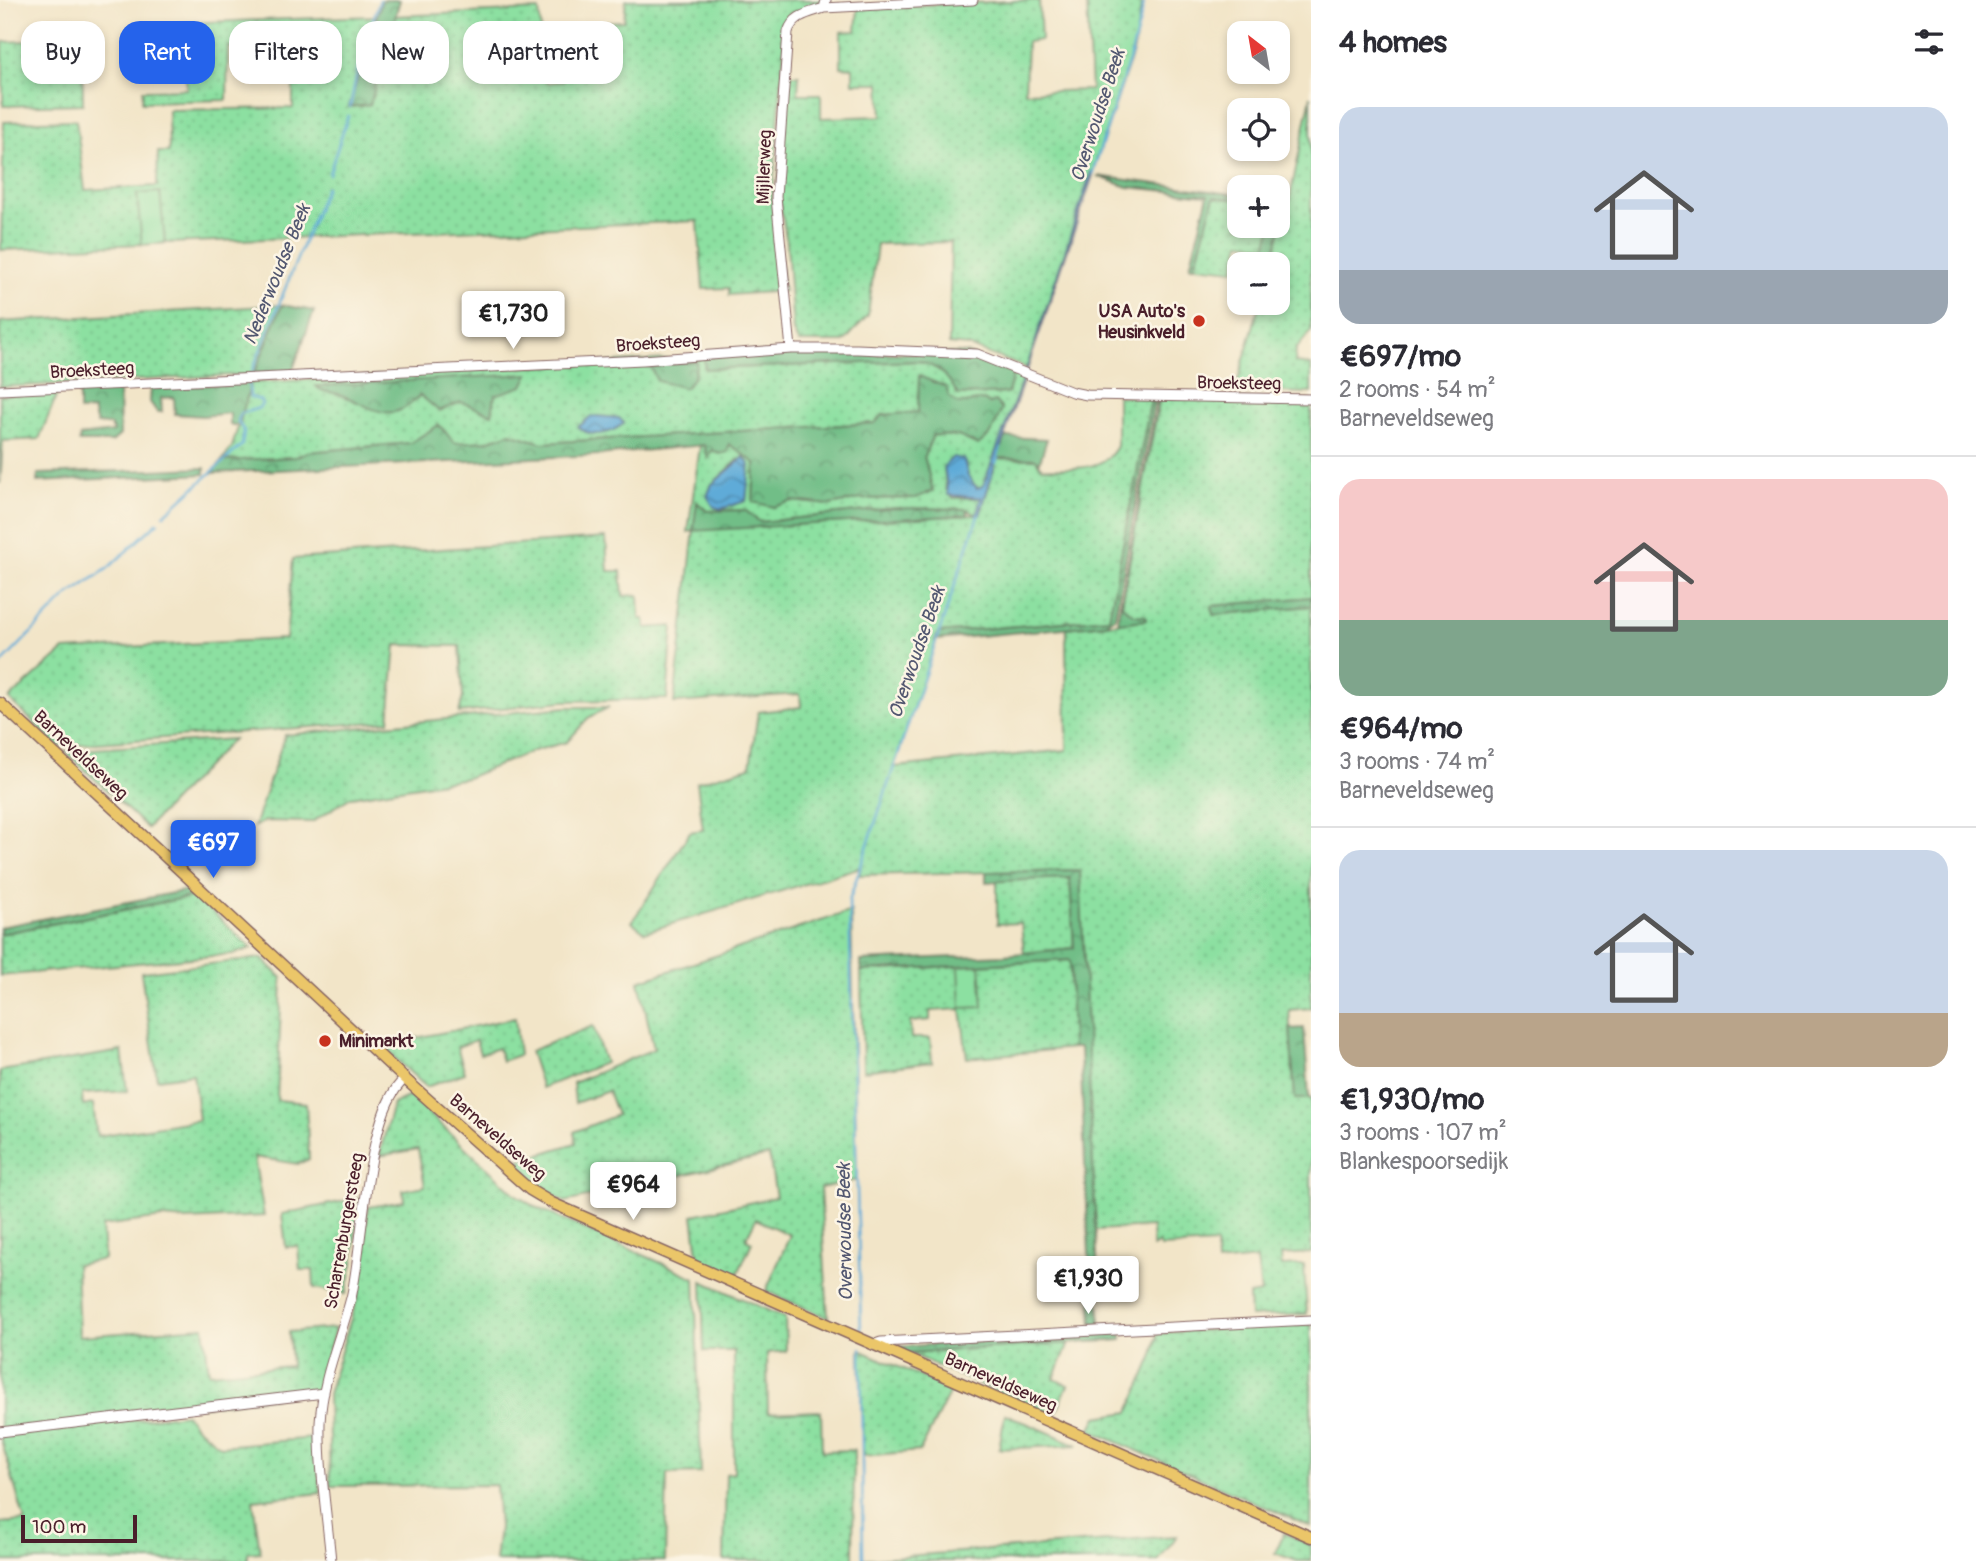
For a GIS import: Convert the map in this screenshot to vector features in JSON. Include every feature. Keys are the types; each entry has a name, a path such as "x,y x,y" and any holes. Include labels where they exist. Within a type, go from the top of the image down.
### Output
{"main road":[{"name":"Barneveldseweg","path":"0,703 508,1173 552,1203 1311,1537"}],"street":[{"name":"Mijllerweg","path":"791,349 776,197 790,22 825,4 973,0"},
{"name":"Broeksteeg","path":"0,390 630,360 791,349 962,351 1025,372 1072,392 1087,395 1311,400"},
{"name":"Scharrenburgersteeg","path":"331,1561 320,1423 324,1393 334,1347 351,1299 370,1167 389,1098 405,1079"},
{"path":"872,1345 881,1342 1311,1320"},
{"path":"0,1432 324,1393"}],"green space":[{"path":"382,0 400,0 394,21 376,21"},
{"path":"626,0 821,0 810,11 789,13 786,27 772,200 784,291 729,295 729,288 703,289 698,221 1,250 4,122 76,120 85,190 157,186 158,152 169,152 168,110 293,108 293,84 342,84 342,21 236,21 376,16 374,21 356,21 356,83 349,106 370,104 375,84 449,84 449,21 392,21 393,16 539,10 540,21 463,21 463,84 623,84"},
{"path":"1039,0 1041,40 1027,42 1025,92 1091,90 1087,1 1142,0 1134,49 1027,368 968,346 949,344 951,242 877,244 868,315 844,342 798,342 793,331 787,243 778,191 787,75 799,75 798,94 821,94 821,118 882,116 880,83 853,83 853,68 841,67 841,32 856,31 858,8"},
{"path":"229,21 227,100 142,102 143,90 187,89 186,84 215,84 215,22"},
{"path":"21,41 21,84 83,84 83,104 3,106 3,42"},
{"path":"356,84 376,84 370,105 349,107"},
{"path":"1311,96 1311,331 1296,349 1295,363 1311,365 1311,393 1235,391 1257,315 1290,315 1290,252 1274,252 1279,238 1290,238 1290,197"},
{"path":"1097,176 1227,193 1227,199 1214,197 1195,266 1190,266 1208,195 1128,187"},
{"path":"160,192 165,243 142,245 137,194"},
{"path":"1214,197 1227,199 1227,238 1269,238 1267,246 1241,242 1238,252 1227,252 1227,269 1195,266"},
{"path":"1269,238 1279,238 1274,252 1264,252"},
{"path":"282,305 254,374 0,387 0,322"},
{"path":"282,305 314,311 292,372 254,374"},
{"path":"750,353 966,353 1014,371 1008,393 958,395 942,373 919,361 705,369 704,357"},
{"path":"704,357 705,369 919,361 942,373 958,395 1008,393 1014,371 1025,373 983,487 977,489 968,476 966,464 944,466 946,489 953,498 981,498 980,515 997,458 1036,459 1042,468 1094,465 1111,455 1117,446 1117,396 1151,399 1109,618 939,633 894,767 1067,750 1066,628 1146,620 1145,616 1134,615 1121,605 1160,397 1311,401 1311,597 1213,606 1214,615 1311,606 1311,1008 1289,1010 1295,1099 1311,1099 1311,1253 1281,1255 1282,1266 1304,1265 1307,1314 1250,1317 1249,1295 1261,1293 1257,1259 1217,1263 1216,1244 1160,1247 1159,1243 1153,1247 1152,1227 1096,1230 1079,870 859,875 861,867 645,932 632,922 690,832 703,830 697,782 750,767 758,712 801,707 800,694 674,703 694,530 975,515 967,509 896,508 760,522 744,510 707,511 697,503 693,531 688,532 700,446 704,445 708,457 712,449 729,444 755,463 753,502 774,506 792,501 830,505 861,499 916,498 932,491 924,456 933,435 958,436 989,404 984,400 958,405 919,376 918,413 882,415 875,423 542,443 510,433 487,441 455,443 439,425 410,443 307,452 296,457 222,461 232,447 251,383","holes":["738,460 747,488 746,501 712,484"]},
{"path":"697,361 694,377 685,388 657,381 650,366"},
{"path":"529,374 523,386 495,395 492,414 461,402 439,411 420,395 400,410 382,412 316,386"},
{"path":"919,376 946,387 949,397 958,404 984,400 989,404 995,401 1002,409 991,434 978,445 958,436 933,435 924,456 933,491 916,498 861,499 830,505 792,501 774,507 753,502 755,463 729,444 728,452 720,454 712,450 708,458 704,445 598,455 212,473 222,461 296,457 307,452 410,443 439,425 455,443 487,441 510,433 542,443 875,423 882,415 918,412"},
{"path":"251,383 239,425 230,425 230,413 203,416 175,414 174,397 161,398 162,412 157,412 150,402 151,388"},
{"path":"119,389 120,435 112,442 79,442 80,436 114,432 110,425 97,424 93,410 79,411 79,391"},
{"path":"58,392 39,439 3,441 0,484 0,395"},
{"path":"1158,397 1122,605 1134,615 1145,616 1146,620 1119,623 1118,617"},
{"path":"1155,398 1115,617 1106,624 935,640 938,633 1109,618 1151,399"},
{"path":"1005,437 1047,439 1039,464 1036,459 997,458"},
{"path":"205,468 205,474 37,482 38,474"},
{"path":"697,502 707,511 745,510 760,522 896,508 967,509 968,515 693,531"},
{"path":"606,538 608,571 621,571 623,596 639,595 640,619 645,619 646,628 673,626 667,699 563,701 459,713 463,697 460,646 396,645 389,721 58,746 9,699 64,650 286,639 293,559"},
{"path":"1311,597 1311,606 1213,615 1212,606"},
{"path":"567,707 609,707 588,718 567,742 533,751 467,778 351,797 312,822 265,821 254,827 285,735"},
{"path":"233,739 147,828 65,751"},
{"path":"1080,870 1100,1324 1092,1324 1080,1048 1072,1048 1070,960 861,971 861,961 1004,955 1074,948 1070,878 986,882 986,872"},
{"path":"1070,878 1074,948 1024,953 1021,923 997,924 997,881"},
{"path":"188,890 195,896 0,934 0,927"},
{"path":"195,896 252,948 233,954 0,976 0,934"},
{"path":"851,911 857,1180 820,1188 828,1318 766,1291 790,1235 756,1219 746,1239 752,1242 736,1278 699,1262 693,1215 776,1197 769,1155 565,1202 536,1185 511,1163 576,1143 574,1132 617,1115 608,1091 575,1103 573,1083 654,1049 639,981"},
{"path":"262,958 282,978 277,1100 306,1103 309,1159 298,1164 254,1157 264,1216 186,1220 162,1218 102,1226 104,1259 76,1265 79,1336 204,1327 209,1373 291,1366 289,1332 335,1328 318,1392 0,1431 0,1071 122,1051 127,1091 82,1094 83,1106 93,1104 97,1136 199,1120 193,1074 157,1079 141,972"},
{"path":"1070,960 1072,1048 967,1058 961,1009 930,1011 930,1020 910,1022 911,1038 930,1038 932,1062 863,1071 861,971"},
{"path":"980,965 983,1007 961,1008 959,966"},
{"path":"515,1018 519,1055 502,1061 498,1048 480,1054 476,1040 457,1047 465,1073 426,1087 381,1045"},
{"path":"593,1026 605,1063 542,1088 530,1051"},
{"path":"1304,1028 1309,1099 1295,1099 1290,1029"},
{"path":"410,1096 515,1194 533,1206 695,1278 701,1473 667,1474 665,1561 495,1561 499,1527 496,1485 330,1486 328,1394 359,1292 368,1207 404,1201 403,1190 425,1186 418,1149 379,1156 393,1104"},
{"path":"359,1198 353,1263 346,1294 314,1288 313,1270 300,1270 298,1246 286,1247 282,1214"},
{"path":"702,1281 785,1318 786,1351 767,1353 768,1413 821,1411 822,1451 854,1450 853,1561 724,1560 726,1474 734,1473 734,1351 704,1351"},
{"path":"1311,1324 1311,1527 1090,1430 1097,1417 1129,1412 1153,1355 1158,1333"},
{"path":"1122,1333 1122,1340 908,1353 895,1347"},
{"path":"1069,1343 1054,1379 1068,1385 1054,1417 908,1353"},
{"path":"860,1350 951,1390 920,1451 863,1456"},
{"path":"186,1414 196,1427 221,1446 314,1438 321,1493 253,1500 260,1552 248,1553 248,1561 0,1561 0,1523 25,1521 0,1436"},
{"path":"1005,1414 1078,1445 999,1449"},
{"path":"1284,1533 1311,1545 1311,1561 1297,1561 1275,1553"},
{"path":"1177,1536 1158,1561 865,1559"}],"water":[{"path":"1091,172 1093,175 980,515 976,515 981,498 948,495 944,466 953,457 964,459 968,476 977,488 983,486 1025,373"},
{"path":"590,417 619,418 624,423 601,434 589,433 578,427"},
{"path":"744,457 750,465 746,501 721,509 714,507 707,496 712,484"}],"waterway":[{"name":"Nederwoudse Beek","path":"350,107 362,49 380,0"},
{"name":"Overwoudse Beek","path":"1092,174 1132,52 1144,4"},
{"name":"Nederwoudse Beek","path":"329,174 348,116"},
{"name":"Nederwoudse Beek","path":"252,371 326,187"},
{"name":"Nederwoudse Beek","path":"164,515 242,445 244,431 238,422 240,414 259,408 262,404 260,400 250,397 249,385"},
{"name":"Overwoudse Beek","path":"996,463 1000,449"},
{"name":"Overwoudse Beek","path":"861,1331 849,901 979,513"},
{"name":"Nederwoudse Beek","path":"0,665 67,596 107,569 158,522"},
{"name":"Overwoudse Beek","path":"861,1349 863,1561"}],"place":[{"name":"USA Auto's Heusinkveld","path":"1199,321"},
{"name":"Minimarkt","path":"325,1041"}]}
